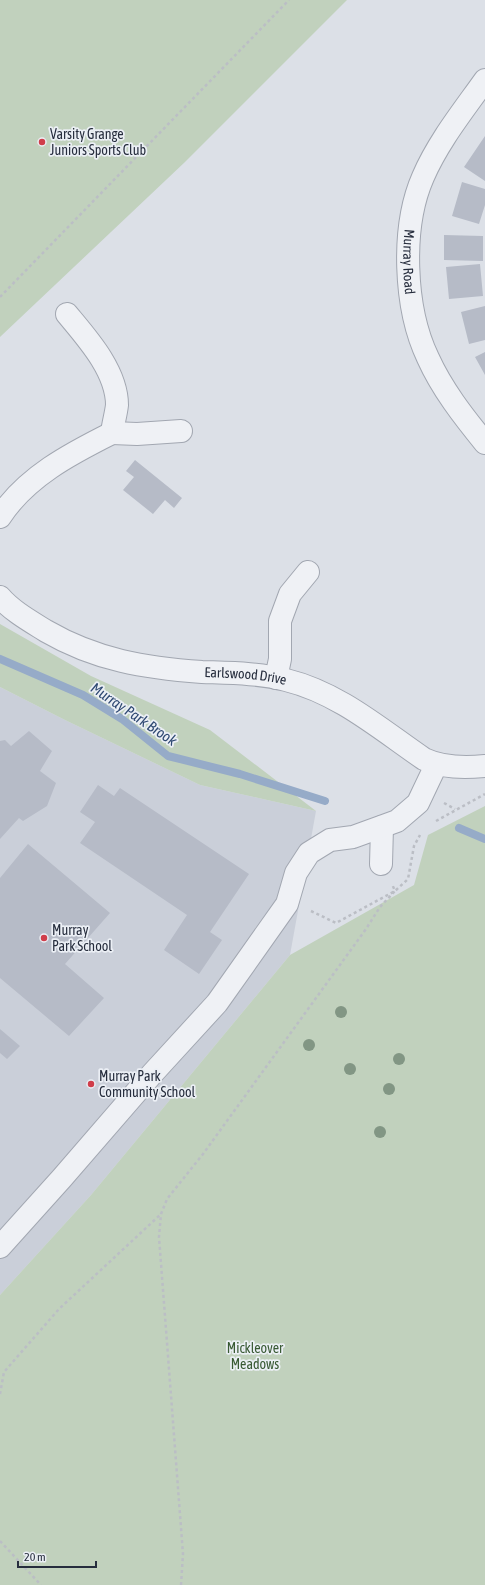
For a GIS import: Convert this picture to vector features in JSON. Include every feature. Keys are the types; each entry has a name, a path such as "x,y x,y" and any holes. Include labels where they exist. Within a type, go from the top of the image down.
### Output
{"street":[{"name":"Murray Road","path":"485,80 445,136 422,177 416,195 413,213 408,265 415,317 427,356 444,386 466,419 485,443"},
{"path":"66,314 94,348 105,365 115,388 117,406 112,433"},
{"path":"0,517 25,488 54,464 112,433 137,434 181,430"},
{"path":"276,678 280,659 280,621 290,594 308,572"},
{"name":"Earlswood Drive","path":"0,597 6,604 21,615 55,636 88,652 122,662 168,669 260,675 307,686 330,696 351,708 424,760 436,765 468,768 485,766"},
{"path":"0,1247 152,1074 217,1003 287,904 296,873 309,853 330,840 354,837 397,821 418,803 436,765"},
{"path":"381,864 382,827"}],"path":[{"path":"0,297 289,0"},
{"path":"181,1585 183,1554 160,1237 161,1214 167,1199 208,1148 366,929 380,907 396,891 381,864"},
{"path":"0,1394 4,1372 59,1309 161,1214"},
{"path":"0,1541 41,1585"}],"shaded area":[{"name":"Murray Park Community School","path":"0,687 200,785 316,811 290,955 91,1195 0,1295"}],"green space":[{"path":"0,0 347,0 185,162 0,337"},
{"path":"0,624 91,676 210,730 316,811 200,785 0,687"},
{"name":"Mickleover Meadows","path":"485,806 485,1585 0,1585 0,1295 91,1195 290,955 414,885 428,835"}],"building":[{"path":"485,136 485,181 464,167"},
{"path":"462,182 485,189 485,205 479,224 452,216"},
{"path":"444,235 483,236 483,261 444,260"},
{"path":"480,264 483,296 449,299 446,267"},
{"path":"485,306 485,340 469,344 461,312"},
{"path":"485,352 485,375 475,357"},
{"path":"135,460 182,498 174,508 165,500 153,514 123,490 134,477 126,471"},
{"path":"29,731 52,751 40,771 56,783 47,806 23,821 19,818 0,839 0,741 5,740 11,746"},
{"path":"98,785 114,796 120,788 249,874 210,932 222,940 199,974 164,950 187,915 80,843 95,822 80,812"},
{"name":"Murray Park School","path":"28,844 110,913 65,964 104,998 69,1036 0,978 0,878"},
{"path":"0,1029 20,1046 7,1059 0,1053"}],"waterway":[{"name":"Murray Park Brook","path":"0,659 83,695 122,719 168,756 240,774 325,801"},
{"name":"Murray Park Brook","path":"459,828 485,839"}],"place":[{"name":"Varsity Grange Juniors Sports Club","path":"42,142"},
{"name":"Murray Park School","path":"44,938"},
{"name":"Murray Park Community School","path":"91,1084"}]}
